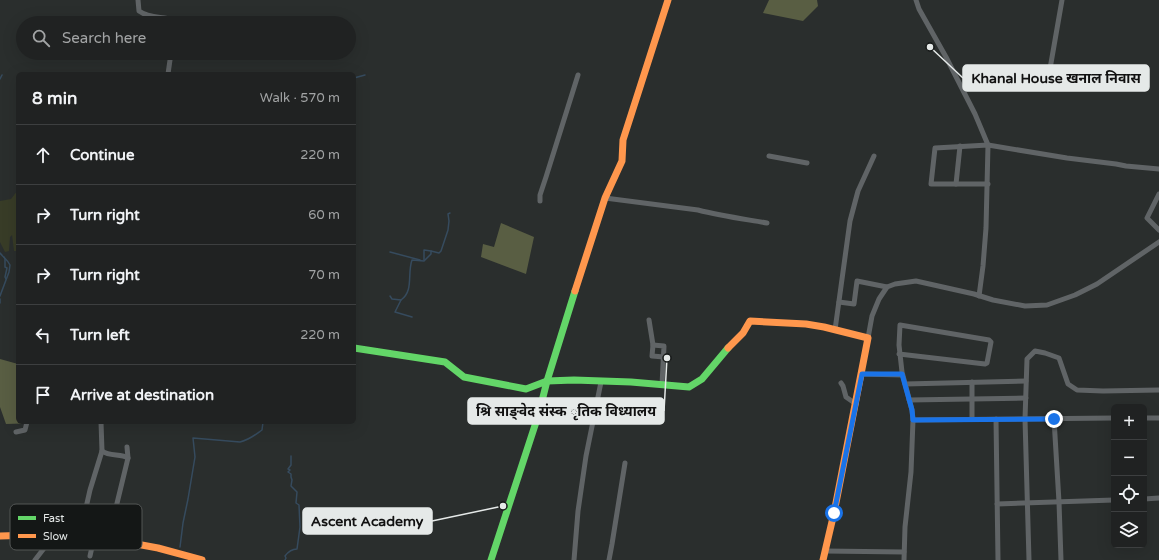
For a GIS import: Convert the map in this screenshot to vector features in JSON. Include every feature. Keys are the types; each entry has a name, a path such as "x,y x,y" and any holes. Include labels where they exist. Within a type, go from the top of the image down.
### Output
{"main road":[{"path":"491,560 540,413 547,382 605,198 622,161 623,140 668,0"},
{"path":"356,348 445,362 464,377 526,389 547,382 574,380 631,382 689,387 702,379 743,333 750,321 806,324 868,338 834,513 823,560"},
{"path":"0,536 10,536"},
{"path":"142,545 202,560"}],"street":[{"path":"138,0 139,11 145,16"},
{"path":"916,0 919,10 968,99 988,145 986,228 979,296"},
{"path":"1047,86 1062,0"},
{"path":"168,72 170,60"},
{"path":"540,201 540,195 578,75"},
{"path":"988,184 931,184 935,148 988,145 1067,158 1159,169"},
{"path":"956,184 960,146"},
{"path":"769,156 807,163"},
{"path":"835,330 850,221 858,191 874,156"},
{"path":"1159,194 1147,218 1159,230"},
{"path":"605,198 698,210 767,223"},
{"path":"838,302 854,304 857,281 887,287 895,284 916,281 993,300 1025,306 1047,305 1075,295 1097,284 1159,242"},
{"path":"868,338 872,316 879,298 887,287"},
{"path":"649,320 653,345 652,356 664,357"},
{"path":"899,354 985,364 987,363 991,341 900,325 899,354 902,374 913,420 911,472 904,560"},
{"path":"653,345 664,346 662,385"},
{"path":"1029,560 1026,419 1027,359 1035,351 1058,358 1068,384 1077,390 1159,390"},
{"path":"862,374 902,374"},
{"path":"905,384 1026,381"},
{"path":"574,560 578,511 586,456 601,382"},
{"path":"972,382 972,419"},
{"path":"841,383 846,397 856,404"},
{"path":"909,400 1026,398"},
{"path":"913,420 1111,418"},
{"path":"1147,418 1159,418"},
{"path":"996,419 998,560"},
{"path":"1054,419 1061,560"},
{"path":"16,432 25,430 26,424"},
{"path":"87,504 102,451 102,424"},
{"path":"117,504 128,458 127,447"},
{"path":"102,451 128,458"},
{"path":"609,560 625,463"},
{"path":"1147,499 1159,498"},
{"path":"997,504 1111,500"},
{"path":"34,560 42,550"},
{"path":"90,556 91,550"},
{"path":"825,551 904,552"}],"green space":[{"path":"769,0 817,0 818,6 803,21 763,13"},
{"path":"16,193 16,251 14,251 12,235 10,237 9,251 5,252 0,242 0,201 11,199"},
{"path":"501,223 534,237 526,274 481,257 483,244 494,247"},
{"path":"0,359 16,363 16,424 6,424 0,407"}],"waterway":[{"path":"0,79 2,75"},
{"path":"356,77 365,75"},
{"path":"390,296 392,299 401,300 408,292 412,260 424,261 431,254 431,251 439,253 441,251 448,230 448,214 450,213"},
{"path":"424,260 424,250 431,251"},
{"path":"390,252 420,260"},
{"path":"0,253 10,265 0,296"},
{"path":"4,257 5,267 7,268 6,279"},
{"path":"401,300 395,312 412,317"},
{"path":"180,547 195,457 193,438 240,442 249,439 262,430 263,424"},
{"path":"285,560 287,553 297,549 300,527 299,505 296,503 297,492 291,486 291,474 288,472 291,465 291,456"}],"traffic: fast":[{"path":"491,560 539,413 547,381 575,291"},
{"path":"356,348 445,362 464,377 526,389 547,381 574,380 631,382 689,387 702,379 728,348"}],"traffic: slow":[{"path":"575,291 605,198 622,161 623,140 668,0"},
{"path":"728,348 743,333 750,321 806,324 868,338 834,513 823,560"},
{"path":"0,536 10,536"},
{"path":"142,545 202,560"}],"place":[{"name":"Khanal House खनाल निवास","path":"930,47"},
{"name":"श्रि साङ्वेद संस्क ृतिक विध्यालय","path":"667,358"},
{"name":"Ascent Academy","path":"503,506"}],"route":[{"path":"834,513 862,374 902,374 912,410 913,420 1054,419"}]}
